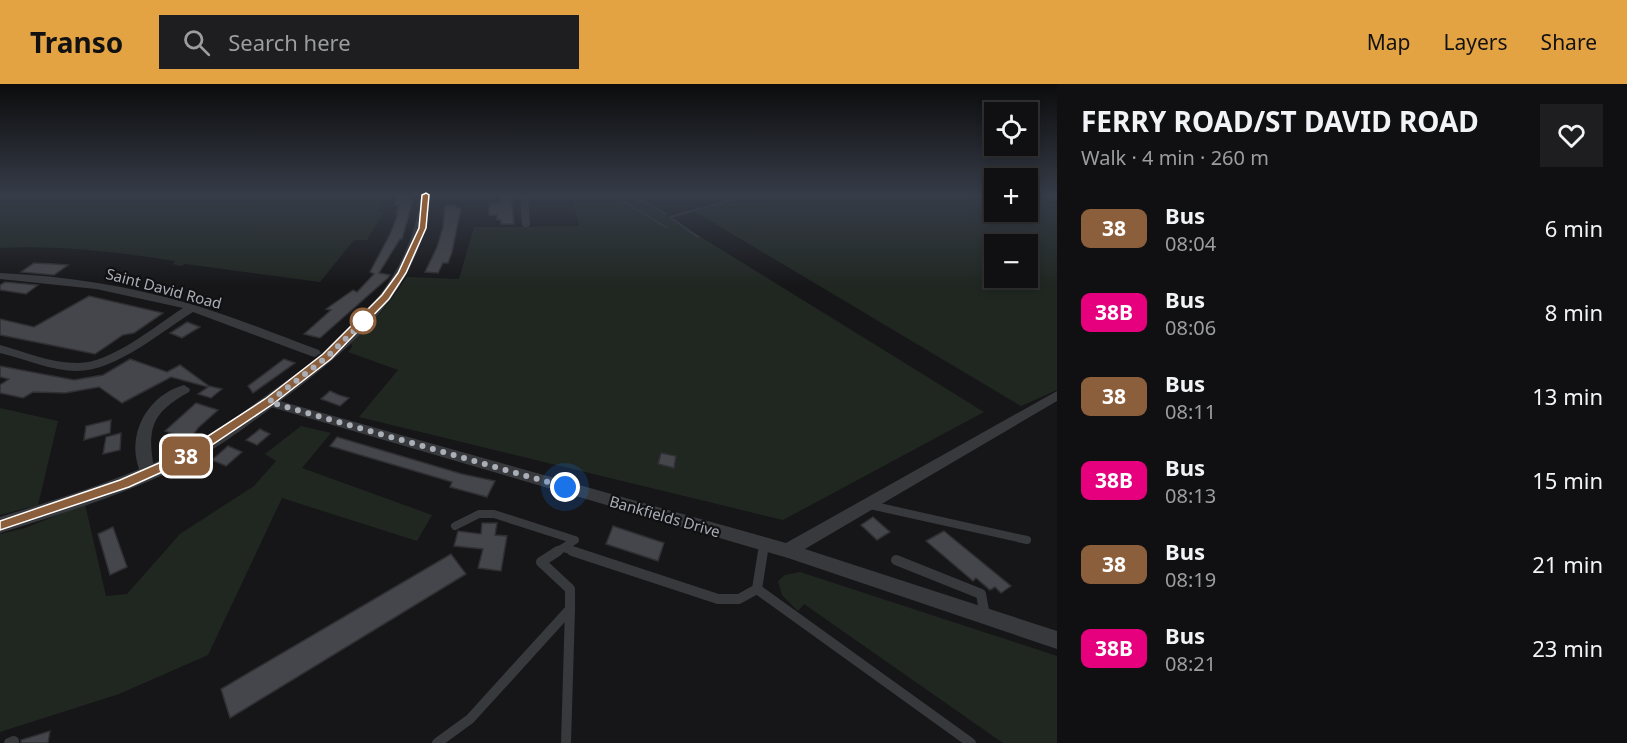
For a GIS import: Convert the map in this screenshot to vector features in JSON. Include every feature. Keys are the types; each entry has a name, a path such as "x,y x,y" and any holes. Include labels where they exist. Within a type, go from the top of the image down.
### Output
{"street":[{"path":"0,525 51,509 148,473 186,456 269,402 327,357 386,297 402,273 422,226"},
{"name":"Saint David Road","path":"0,276 47,278 99,286 191,308 315,353"},
{"path":"0,350 78,368 93,366 109,359 191,308"},
{"path":"148,473 144,454 143,425 152,410 173,391"},
{"path":"788,551 1057,395"},
{"name":"Bankfields Drive","path":"269,402 788,551 1057,640"}],"lane":[{"path":"867,505 1027,540"},
{"path":"455,526 479,514 494,514 575,540 541,562 570,589 566,743"},
{"path":"757,589 764,544"},
{"path":"563,548 718,599 739,599 757,589"},
{"path":"896,560 981,594 985,616"},
{"path":"757,589 971,743"},
{"path":"437,743 470,719 570,609"}],"shaded area":[{"path":"0,226 375,226 367,240 354,240 320,282 185,264 181,266 173,264 175,261 110,252 66,248 0,248"},
{"path":"683,226 984,412 783,520 359,417 398,370 348,352 352,347 351,343 384,309 407,277 459,279 474,227"},
{"path":"718,226 1057,226 1057,390 1021,406"},
{"path":"0,408 58,421 38,505 0,515"},
{"path":"301,426 331,433 302,468 432,515 417,541 282,498 208,655 119,694 0,732 0,534 25,528 85,504 106,596 127,594 180,534 254,486 276,461 265,454"},
{"path":"800,572 1057,656 1057,743 1003,743 804,604 798,611 782,595 778,581 785,575"}],"building":[{"path":"393,226 406,226 402,239 379,273 390,275 388,278 320,338 304,334 331,310 326,309 353,290 357,292 374,274 370,272"},
{"path":"457,226 448,263 443,263 438,273 425,272 437,247 443,227"},
{"path":"34,263 68,265 54,275 21,272"},
{"path":"5,282 38,285 26,294 0,290 0,285"},
{"path":"89,296 163,313 134,333 123,335 95,354 0,335 0,319 34,327"},
{"path":"187,322 200,327 182,338 170,333"},
{"path":"130,359 167,372 180,365 209,386 222,389 211,398 198,394 208,387 171,377 122,403 99,387 65,393 33,392 23,398 0,393 0,385 9,379 0,377 0,366 74,380 103,375"},
{"path":"284,359 295,363 253,393 248,386"},
{"path":"330,391 349,398 340,406 321,399"},
{"path":"196,403 218,410 198,428 190,439 165,431"},
{"path":"111,420 110,433 84,440 86,426"},
{"path":"260,429 270,434 257,445 246,440"},
{"path":"121,433 120,450 103,454 106,437"},
{"path":"337,437 462,474 495,481 487,497 450,487 452,482 330,446"},
{"path":"228,446 242,452 226,466 212,460"},
{"path":"661,453 676,456 674,468 658,464"},
{"path":"873,517 890,532 877,540 861,525"},
{"path":"482,523 497,523 495,535 507,536 501,571 478,568 483,549 454,546 458,531 481,534"},
{"path":"613,526 664,543 658,561 606,544"},
{"path":"113,527 127,567 110,575 98,534"},
{"path":"944,531 1011,586 1001,593 995,587 990,590 976,578 973,581 926,541"},
{"path":"451,554 466,574 230,718 221,689"},
{"path":"50,731 48,743 21,743 21,740"}],"waterway":[{"path":"663,226 667,228"},
{"path":"682,226 698,237"}],"bus line":[{"name":"38","path":"0,525 125,483 186,456 219,437 269,402 327,357 386,297 402,273 422,226"}],"route":[{"path":"363,321 370,315 327,357 269,402 565,487"}]}
